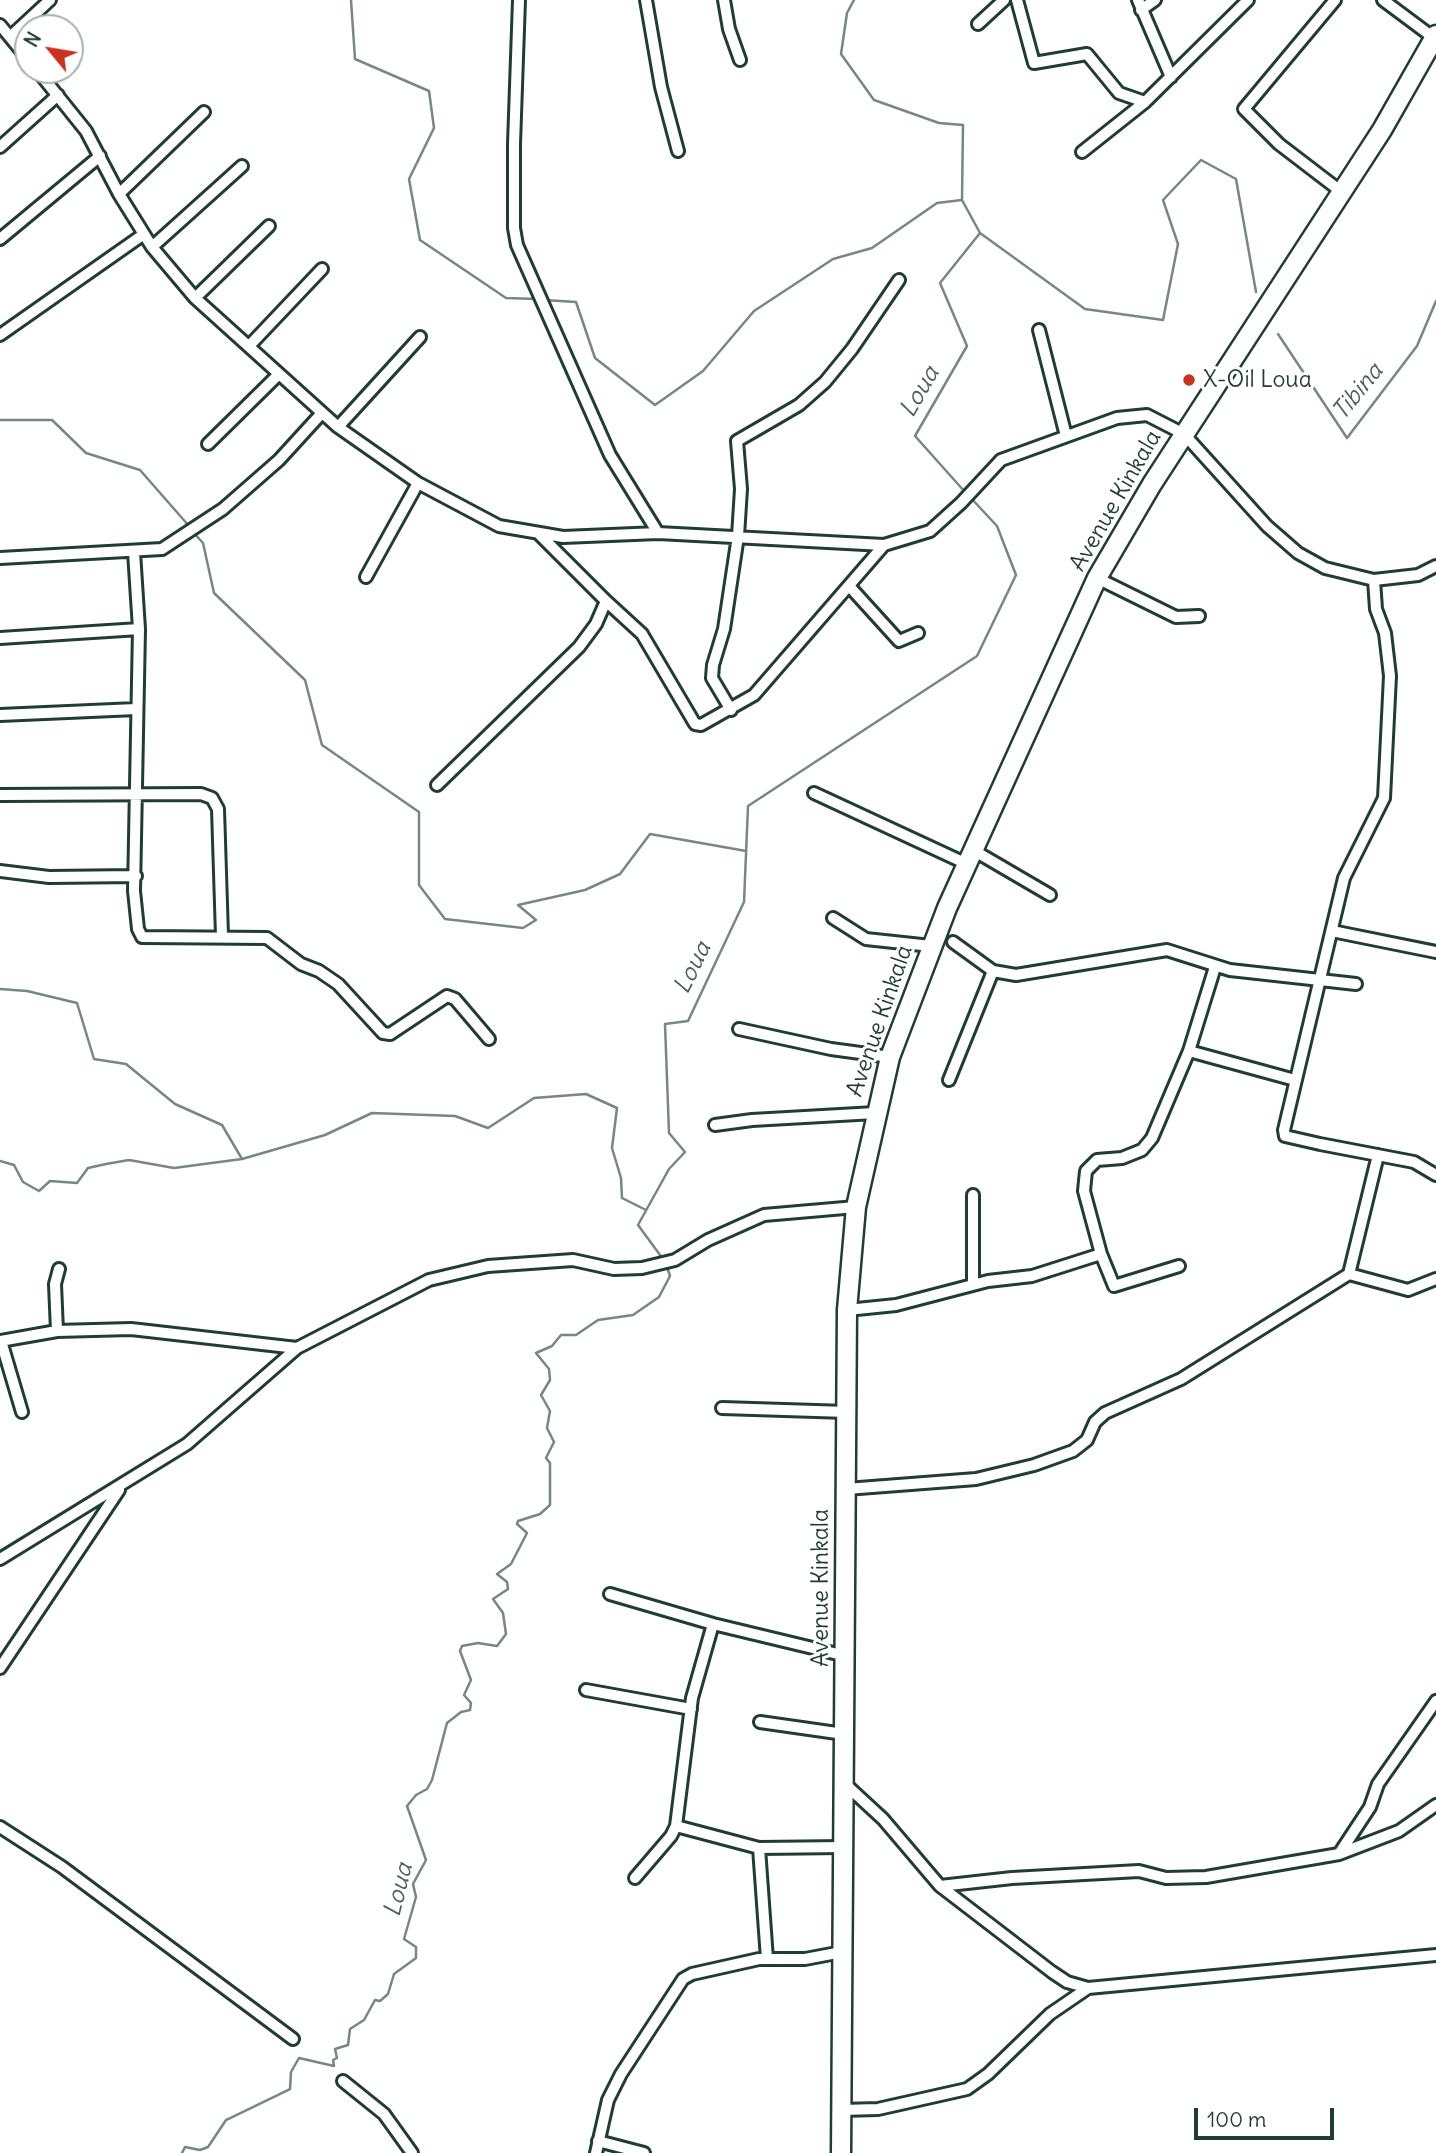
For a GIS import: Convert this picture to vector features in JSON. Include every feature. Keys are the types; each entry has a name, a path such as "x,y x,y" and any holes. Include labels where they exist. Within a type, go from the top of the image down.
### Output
{"main road":[{"name":"Avenue Kinkala","path":"841,2153 847,1310 856,1207 875,1113 890,1057 931,946 1097,578 1184,434 1343,193 1435,36"}],"street":[{"path":"10,37 50,0"},
{"path":"519,0 514,156 514,228 517,245 610,455 658,533"},
{"path":"646,0 662,87 678,151"},
{"path":"724,0 729,29 740,60"},
{"path":"978,24 1004,0"},
{"path":"1017,0 1034,62 1087,54 1119,93 1145,102"},
{"path":"1155,0 1139,5 1171,77"},
{"path":"1082,152 1145,102 1248,0"},
{"path":"1335,0 1244,109 1279,144 1343,193"},
{"path":"1383,0 1435,36"},
{"path":"0,25 14,42"},
{"path":"49,84 86,131 119,194 152,247 195,298 250,345 321,414 418,483 478,518 540,535 658,533 884,545 930,531 1002,460 1066,436 1134,415 1147,415 1184,434 1267,526 1298,553 1337,572 1374,580 1418,575 1436,566"},
{"path":"0,147 58,95"},
{"path":"119,194 204,112"},
{"path":"0,239 100,156"},
{"path":"152,247 242,166"},
{"path":"195,298 269,226"},
{"path":"0,335 144,234"},
{"path":"250,345 322,270"},
{"path":"731,710 712,678 713,665 724,629 738,536 741,489 737,442 799,405 825,382 852,349 899,280"},
{"path":"1039,330 1066,436"},
{"path":"338,427 420,337"},
{"path":"208,444 278,375"},
{"path":"0,558 162,550 223,509 279,460 321,414"},
{"path":"366,577 418,483"},
{"path":"540,535 642,634 695,724 701,725 754,695 884,545"},
{"path":"134,552 139,629 135,906 142,937 191,939 222,936 267,939 276,943 301,964 319,971 338,985 383,1033 390,1034 451,997 473,1017 489,1039"},
{"path":"1097,578 1176,617 1199,616"},
{"path":"1374,580 1376,609 1385,633 1390,676 1384,798 1344,878 1284,1125 1286,1136 1414,1162 1436,1175"},
{"path":"850,587 898,641 918,633"},
{"path":"437,785 579,647 596,624 606,601"},
{"path":"0,638 139,629"},
{"path":"0,715 136,709"},
{"path":"814,793 970,857 1050,895"},
{"path":"0,795 201,794 216,803 222,936"},
{"path":"0,871 49,877 135,876"},
{"path":"833,918 866,939 931,946"},
{"path":"1332,930 1436,952"},
{"path":"953,942 993,971 1028,975 1167,950 1215,967 1259,975 1356,984"},
{"path":"1180,1266 1114,1286 1101,1254 1084,1191 1086,1171 1097,1160 1122,1158 1142,1150 1147,1144 1189,1051 1215,967"},
{"path":"949,1080 993,971"},
{"path":"738,1029 831,1049 890,1057"},
{"path":"1189,1051 1295,1080"},
{"path":"715,1125 752,1120 875,1113"},
{"path":"846,1489 976,1479 1034,1465 1073,1451 1087,1440 1095,1422 1105,1413 1181,1379 1349,1274 1378,1155"},
{"path":"973,1195 973,1285"},
{"path":"0,1559 187,1444 296,1348 429,1280 464,1269 573,1260 614,1269 661,1264 764,1215 856,1207"},
{"path":"847,1310 896,1305 973,1285 1031,1276 1101,1254"},
{"path":"57,1332 55,1284 59,1269"},
{"path":"1349,1274 1408,1290 1436,1279"},
{"path":"22,1412 0,1341 57,1332 131,1329 296,1348"},
{"path":"722,1408 847,1412"},
{"path":"0,1668 121,1487"},
{"path":"610,1594 713,1624 846,1656"},
{"path":"635,1878 671,1836 676,1826 691,1709 713,1624"},
{"path":"586,1690 691,1709"},
{"path":"1339,1854 1370,1807 1378,1784 1409,1743 1429,1707 1436,1701"},
{"path":"760,1721 844,1734"},
{"path":"842,1782 883,1819 940,1886 1059,1977 1088,1988 1436,1955"},
{"path":"940,1886 1012,1878 1139,1871 1166,1878 1206,1877 1339,1854 1399,1831 1436,1805"},
{"path":"676,1826 758,1848 844,1847"},
{"path":"0,1827 62,1867 293,2039"},
{"path":"758,1848 767,1959"},
{"path":"596,2153 608,2100 621,2074 683,1979 692,1974 767,1959 804,1959 842,1952"},
{"path":"841,2110 878,2109 967,2089 988,2074 1050,2014 1088,1988"},
{"path":"343,2081 384,2114 412,2153"},
{"path":"598,2141 644,2153"}],"waterway":[{"path":"351,0 355,59 429,91 434,128 409,179 420,240 506,298 537,299"},
{"path":"854,0 847,13 841,54 874,100 939,123 963,125 962,200"},
{"name":"Loua","path":"965,492 915,436 967,346 940,283 980,233 1085,309 1163,320 1178,244 1163,200 1201,160 1236,179 1256,292"},
{"path":"544,300 576,302 595,358 655,405 703,371 754,311 833,259 872,248 937,203 962,200 980,233"},
{"name":"Tibina","path":"1278,334 1347,438 1417,346 1436,301"},
{"path":"0,420 52,420 86,453 140,470 189,526"},
{"name":"Loua","path":"663,1259 638,1225 669,1169 685,1152 669,1133 665,1024 688,1021 744,902 748,806 977,656 1016,575 997,526 970,497"},
{"path":"193,532 203,543 214,593 305,680 322,745 419,812 419,885 445,919 523,928 536,920 518,905 585,890 620,874 650,834 746,851"},
{"path":"0,989 27,991 77,1003 94,1059 126,1064 175,1104 222,1125 242,1159 325,1135 372,1113 455,1116 488,1128 534,1098 586,1094 617,1108 612,1148 621,1178 622,1198 646,1210"},
{"path":"0,1161 14,1165 23,1182 39,1191 50,1181 77,1183 88,1168 129,1160 174,1168 242,1159"},
{"name":"Loua","path":"182,2153 185,2147 200,2150 208,2147 226,2120 290,2089 291,2072 299,2058 334,2066 333,2060 337,2058 335,2049 348,2045 350,2029 364,2020 375,2000 380,2001 388,1994 394,1974 416,1958 416,1947 404,1939 416,1897 413,1884 426,1860 407,1806 416,1795 427,1789 432,1780 447,1723 461,1712 470,1710 471,1703 464,1695 471,1680 460,1651 462,1646 478,1643 497,1646 506,1634 503,1613 493,1599 508,1589 507,1582 497,1574 511,1564 527,1533 517,1524 518,1521 540,1514 550,1505 550,1463 546,1458 554,1442 547,1428 550,1411 541,1395 550,1380 549,1369 536,1353 552,1346 561,1335 576,1335 598,1320 633,1315 659,1297 670,1276 666,1264"}],"place":[{"name":"X-Oil Loua","path":"1189,380"}]}
